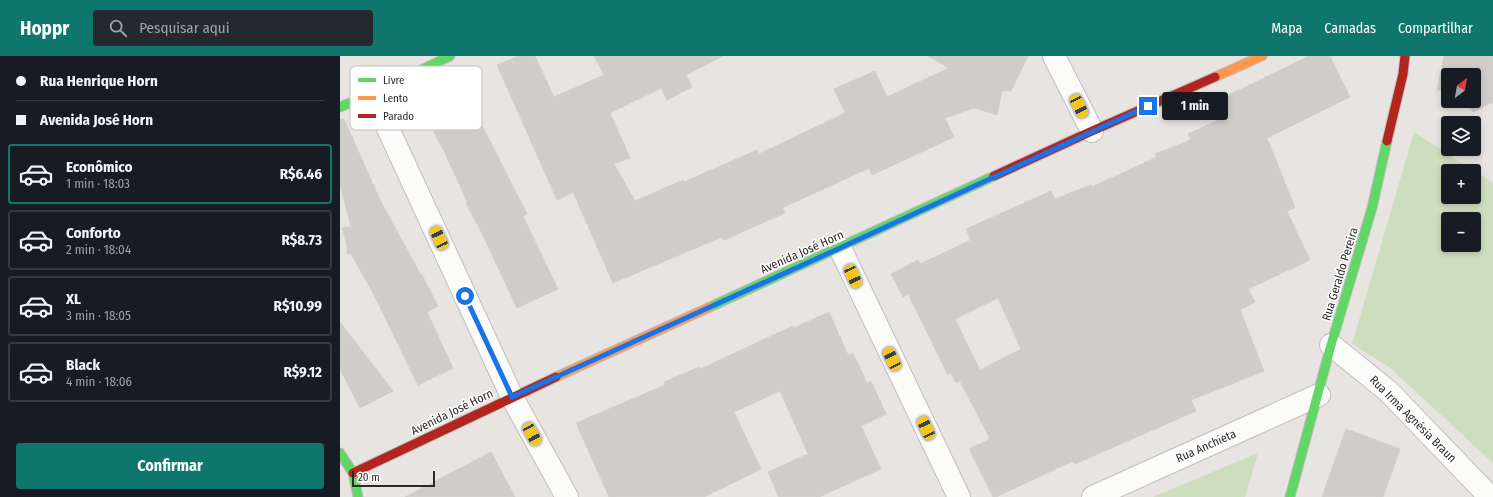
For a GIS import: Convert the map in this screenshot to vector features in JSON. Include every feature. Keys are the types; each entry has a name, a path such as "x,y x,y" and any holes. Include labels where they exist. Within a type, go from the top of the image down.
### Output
{"street":[{"path":"429,66 450,56"},
{"path":"1054,56 1092,131"},
{"name":"Avenida José Horn","path":"353,473 512,397 840,248 1092,131 1262,56"},
{"name":"Rua Geraldo Pereira","path":"1290,497 1331,345 1372,208 1406,56"},
{"path":"340,107 350,103"},
{"path":"389,130 512,397 567,497"},
{"path":"840,248 958,497"},
{"name":"Rua Irma Agnésia Braun","path":"1331,345 1388,391 1490,497"},
{"name":"Rua Anchieta","path":"1093,497 1319,394"},
{"path":"340,452 353,473 358,497"}],"green space":[{"path":"1414,132 1441,149 1441,156 1451,156 1464,164 1441,164 1441,204 1481,204 1481,175 1493,183 1493,463 1389,367 1352,344"},
{"path":"1258,453 1245,497 1153,497"}],"building":[{"path":"518,56 535,56 554,97 604,75 594,56 723,56 686,75 692,87 667,100 661,88 610,113 630,158 614,164 635,201 683,180 684,182 757,150 759,154 845,113 834,89 875,71 887,97 949,68 928,56 1028,56 1011,91 1002,91 997,115 974,108 945,118 954,137 872,175 869,168 782,208 785,213 724,240 722,237 613,283 573,192 557,200 497,65"},
{"path":"1309,56 1330,56 1350,97 1267,138 1295,208 1287,211 1310,260 1248,289 1255,302 1240,310 1264,371 1191,400 1196,411 1075,464 1073,461 996,497 993,497 969,449 990,439 960,381 956,383 951,373 948,375 908,294 903,297 891,274 918,260 920,264 971,240 966,229 1051,191 1055,199 1091,185 1092,187 1157,157 1155,154 1191,140 1188,134 1229,115 1221,99","holes":["998,298 1021,349 980,370 955,319"]},
{"path":"1444,56 1493,56 1493,102 1481,108 1481,68 1442,68"},
{"path":"1441,71 1441,89 1437,91"},
{"path":"1471,108 1481,108 1473,112"},
{"path":"340,119 344,119 380,200 438,306 427,312 453,368 418,385 372,291 351,254 347,254 347,245 342,228 351,226 340,185"},
{"path":"482,125 527,214 523,216 558,289 517,308 466,203 468,203 433,130 482,130"},
{"path":"829,312 848,355 853,353 867,383 871,381 886,414 861,426 881,469 819,497 779,497 768,472 808,454 780,391 734,412 761,469 704,497 609,497 576,423 665,385 664,382 699,367 700,369 793,326 794,328"},
{"path":"340,322 393,391 360,408 340,369"},
{"path":"1346,429 1400,449 1383,497 1322,497"},
{"path":"491,452 515,497 405,497"}],"traffic: fast":[{"path":"429,66 450,56"},
{"path":"340,107 350,103"},
{"path":"1290,497 1331,345 1372,208 1387,141"},
{"path":"710,307 994,176"},
{"path":"340,453 353,473 358,497"}],"traffic: slow":[{"path":"1215,77 1262,56"},
{"path":"556,377 710,307"}],"traffic: jam":[{"path":"1387,141 1403,74 1405,56"},
{"path":"994,176 1215,77"},
{"path":"353,473 556,377"}],"route":[{"path":"465,296 512,397 1148,106"}]}
